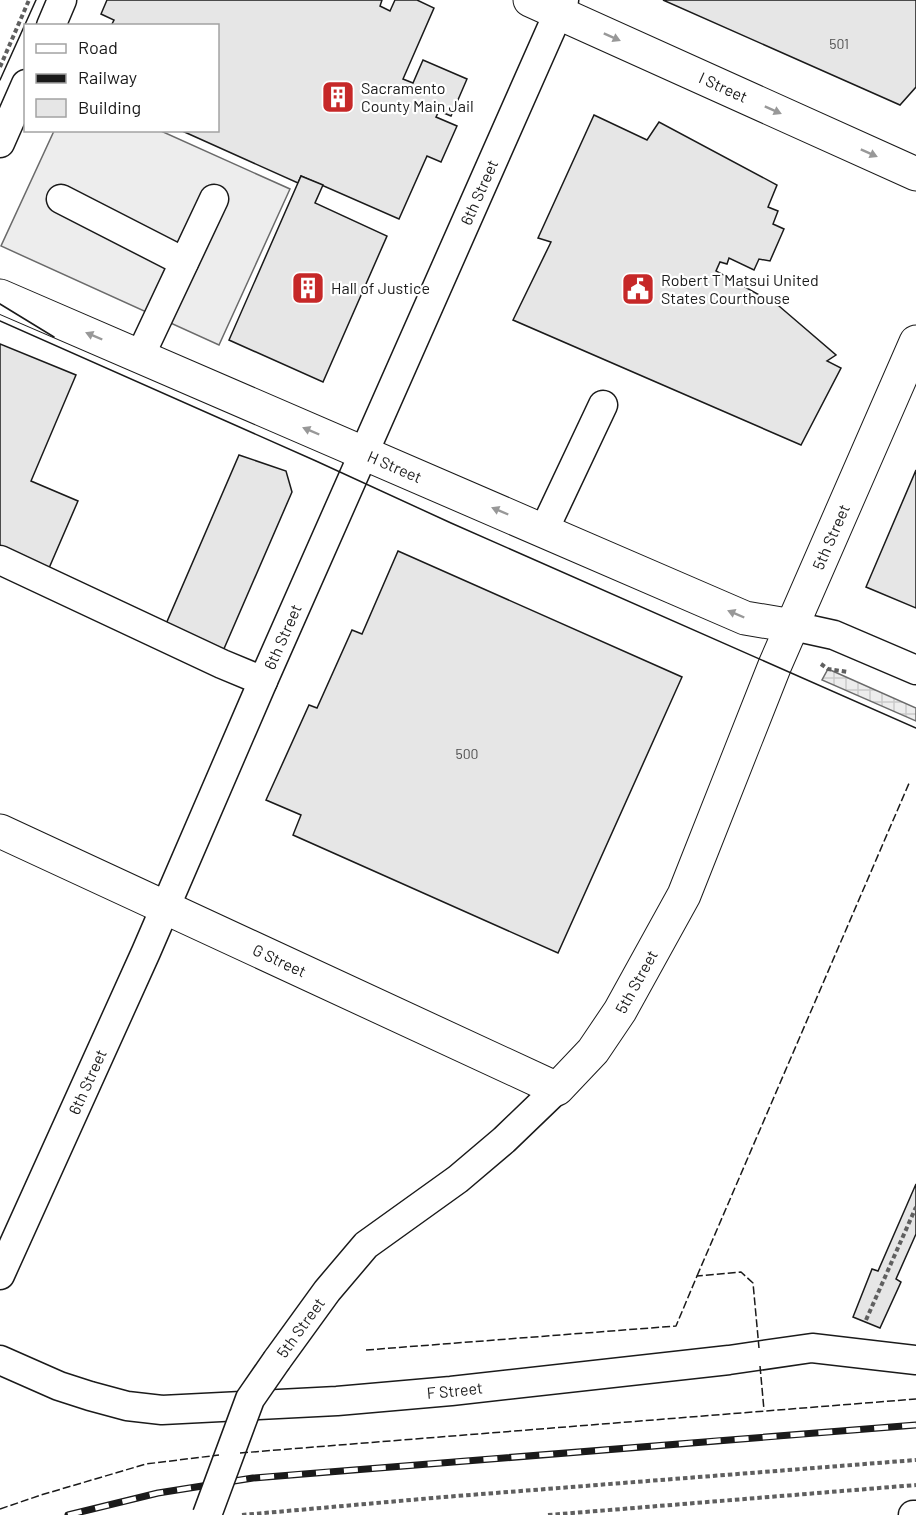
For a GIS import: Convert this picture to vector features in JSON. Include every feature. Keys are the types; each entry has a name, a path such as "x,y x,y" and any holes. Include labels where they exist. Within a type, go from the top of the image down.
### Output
{"main road":[{"name":"I Street","path":"551,4 916,174"},
{"name":"H Street","path":"0,296 745,618 793,626"},
{"name":"5th Street","path":"557,1089 593,1051 620,1011 684,895 776,665 916,342"},
{"name":"G Street","path":"0,831 557,1089"}],"street":[{"path":"52,24 62,0"},
{"name":"6th Street","path":"0,1275 166,907 263,681 365,454 551,4"},
{"path":"0,143 24,89"},
{"path":"61,199 184,262"},
{"path":"140,356 214,199"},
{"path":"544,530 603,405"},
{"path":"0,560 263,681"},
{"path":"793,626 834,635 916,670"},
{"name":"5th Street","path":"207,1515 250,1399 327,1291 366,1245 458,1179 504,1140 557,1089"},
{"name":"F Street","path":"0,1360 59,1386 90,1396 127,1406 162,1410 337,1401 451,1391 812,1348 916,1360"}],"path":[{"path":"0,67 29,0"},
{"path":"866,1320 916,1207"},
{"path":"242,1515 916,1460"},
{"path":"548,1515 916,1485"}],"shaded area":[{"path":"54,132 163,132 290,189 219,345 1,246"},
{"path":"828,669 916,708 916,721 822,680"}],"building":[{"name":"Sacramento County Main Jail","path":"107,0 382,0 380,6 390,11 395,0 417,0 434,8 403,79 413,83 423,60 467,79 451,116 439,111 436,117 457,126 441,162 427,156 399,219 301,176 298,183 184,132 219,132 219,24 112,24 114,20 101,14"},
{"path":"663,0 916,0 916,87 900,105"},
{"name":"Robert T Matsui United States Courthouse","path":"594,115 647,140 659,122 777,185 768,207 778,211 773,224 784,229 770,261 759,259 754,270 729,258 727,264 720,262 716,271 779,306 836,355 827,361 841,368 801,445 513,320 551,242 538,238"},
{"name":"Hall of Justice","path":"301,176 323,185 315,203 387,236 323,382 229,340"},
{"path":"0,344 76,375 31,481 78,501 46,575 0,555"},
{"path":"239,455 286,471 292,492 223,651 166,624"},
{"path":"916,470 916,608 866,587"},
{"path":"398,551 682,677 558,953 293,835 301,815 266,800 309,705 317,708 352,630 362,634"},
{"path":"916,1184 916,1234 896,1279 901,1282 880,1328 853,1317 872,1269 878,1271"}],"tram line":[{"path":"25,24 36,0"},
{"path":"0,80 24,27"},
{"path":"0,304 54,337"},
{"path":"0,321 916,728"}],"railway":[{"path":"68,1515 158,1493 253,1478 916,1425"}],"fence":[{"path":"697,1276 910,781"},
{"path":"366,1350 676,1326 697,1276 741,1272 753,1283 759,1348"},
{"path":"760,1366 764,1410"},
{"path":"240,1453 916,1399"},
{"path":"0,1509 146,1464 219,1455"}],"place":[{"name":"Sacramento County Main Jail","path":"338,97"},
{"name":"Hall of Justice","path":"308,288"},
{"name":"Robert T Matsui United States Courthouse","path":"638,289"}]}
